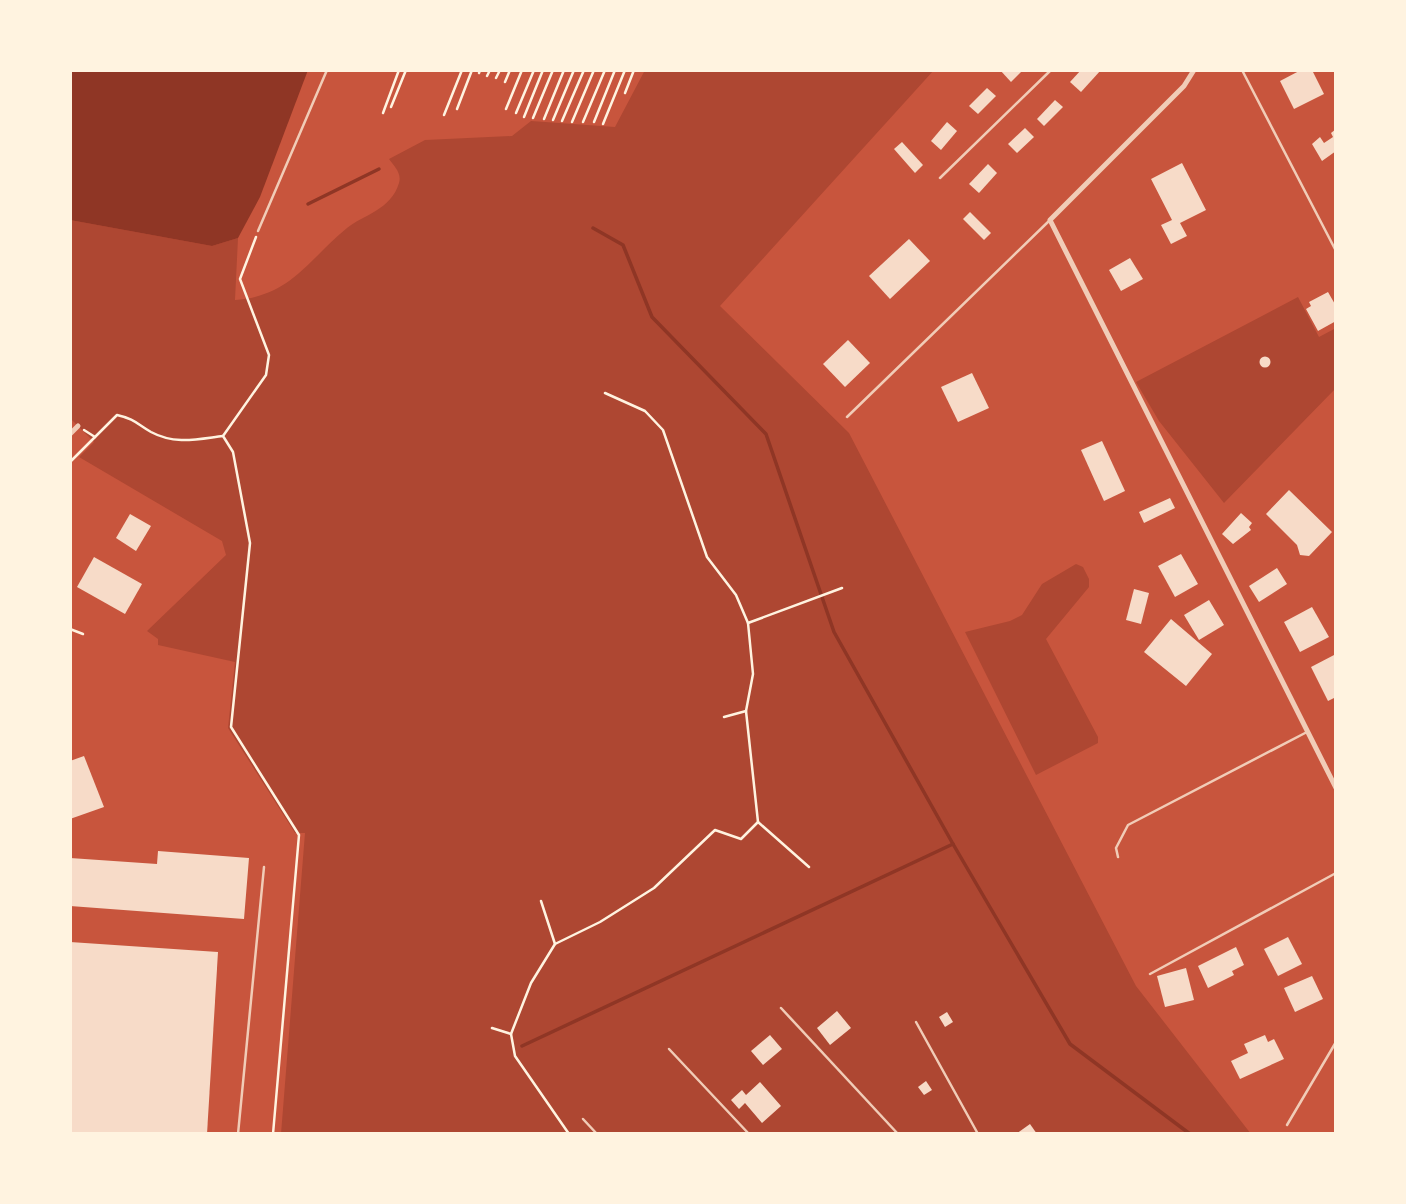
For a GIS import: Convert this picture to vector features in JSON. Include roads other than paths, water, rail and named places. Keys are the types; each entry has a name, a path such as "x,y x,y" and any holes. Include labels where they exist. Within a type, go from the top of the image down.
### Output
{"street":[{"path":"1194,70 1184,86 1051,220 1336,788"},
{"path":"70,434 78,426"}],"lane":[{"path":"258,231 327,70"},
{"path":"940,178 1051,70"},
{"path":"1242,70 1336,251"},
{"path":"847,417 1051,220"},
{"path":"1118,857 1116,848 1128,825 1307,732"},
{"path":"238,1134 264,867"},
{"path":"1150,974 1336,873"},
{"path":"781,1008 898,1134"},
{"path":"916,1022 978,1134"},
{"path":"1287,1125 1336,1042"},
{"path":"669,1049 749,1134"},
{"path":"583,1119 597,1134"}],"waterway":[{"path":"308,204 379,169"},
{"path":"593,228 623,245 652,317 766,434 834,632 953,844 1070,1044 1190,1134"},
{"path":"522,1046 953,844"}]}
